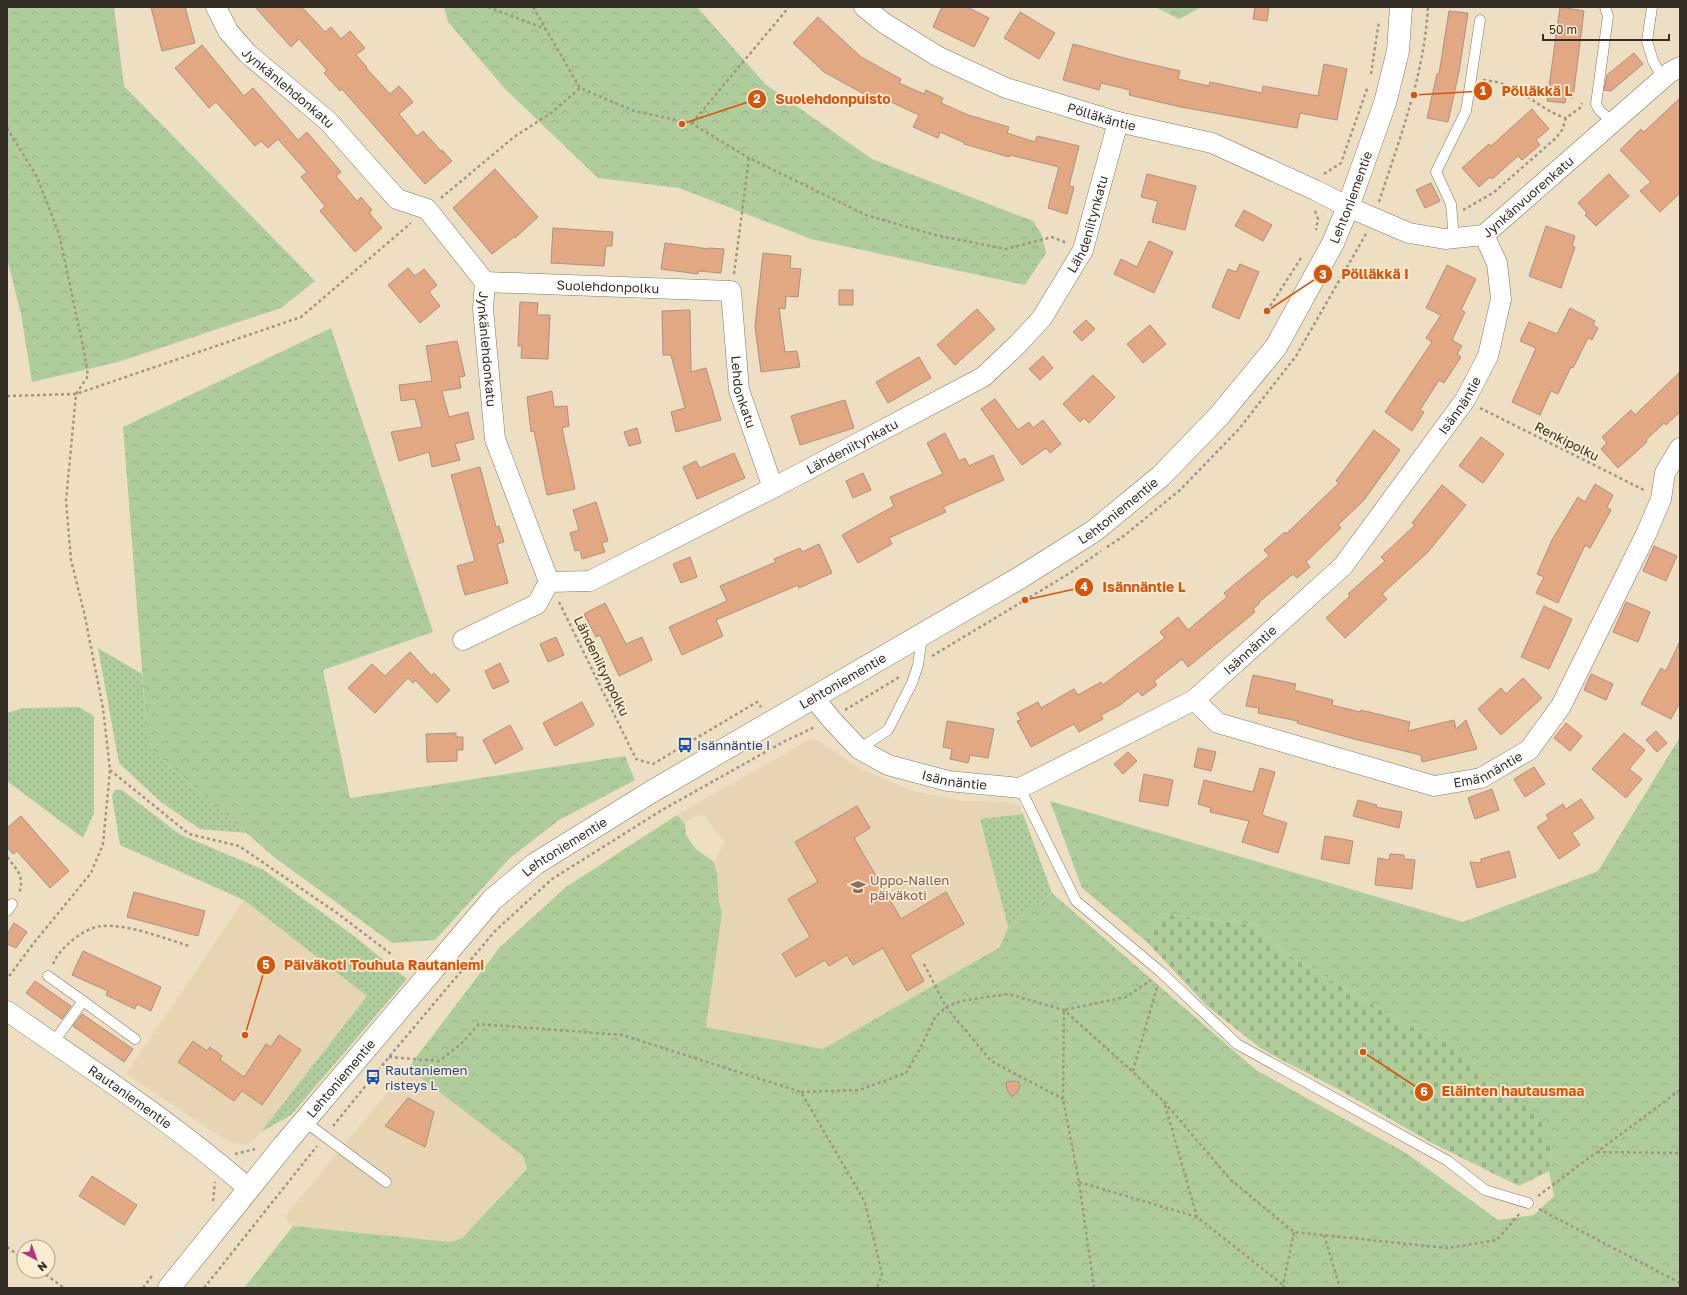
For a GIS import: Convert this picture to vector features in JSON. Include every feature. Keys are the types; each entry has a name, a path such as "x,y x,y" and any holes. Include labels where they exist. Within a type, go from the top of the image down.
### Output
{"main road":[{"name":"Lehtoniementie","path":"169,1288 248,1188 492,900 535,864 651,792 1021,578 1094,531 1161,476 1219,416 1276,347 1333,243 1348,208 1385,102 1398,51 1401,7"}],"street":[{"name":"Jynkänlehdonkatu","path":"216,7 228,30 248,54 328,121 397,199 427,210 485,282 483,309 495,438 549,582"},
{"name":"Pölläkäntie","path":"864,7 884,23 937,56 1006,88 1118,122 1212,143 1315,190 1348,208"},
{"name":"Jynkänvuorenkatu","path":"1348,208 1409,233 1445,239 1484,235 1663,79 1680,67"},
{"name":"Lähdeniitynkatu","path":"549,582 590,581 773,488 983,377 1018,344 1042,318 1083,250 1118,122"},
{"name":"Isännäntie","path":"813,697 859,749 888,765 948,781 1020,788 1194,700 1343,566 1465,400 1488,356 1501,299 1497,263 1484,235"},
{"name":"Suolehdonpolku","path":"485,282 731,292"},
{"name":"Lehdonkatu","path":"731,292 739,390 773,488"},
{"name":"Emännäntie","path":"1194,700 1218,723 1434,786 1481,778 1529,750 1561,706 1647,532 1661,499 1665,473 1680,448"},
{"path":"463,640 537,604 549,582"},
{"name":"Rautaniementie","path":"7,1010 157,1115 225,1167 248,1188"}],"lane":[{"path":"1605,7 1608,16 1596,104 1600,111 1614,123"},
{"path":"1652,7 1647,41 1653,62 1663,79"},
{"path":"1454,239 1451,204 1436,172 1466,111 1480,20"},
{"path":"859,749 888,730 912,683 918,665 922,635"},
{"path":"1020,788 1076,901 1162,973 1237,1044 1448,1161 1485,1190 1528,1203"},
{"path":"48,976 135,1039"},
{"path":"53,1043 83,1001"},
{"path":"304,1121 386,1182"}],"path":[{"path":"488,7 546,30"},
{"path":"533,7 580,88 634,111 692,123 749,158 866,215 935,235 1006,249 1052,237 1083,250"},
{"path":"692,123 790,7"},
{"path":"1316,233 1318,218 1312,204 1315,190 1324,174 1340,163 1370,80 1380,14"},
{"path":"1472,78 1496,82 1514,88 1557,116 1566,118"},
{"path":"7,396 76,394 301,318 514,137 550,113 580,88"},
{"path":"1452,214 1470,207 1493,193 1556,138 1562,130 1569,114 1580,108 1584,95"},
{"path":"7,128 38,177 59,234 84,351 88,376 76,394 66,501 71,560 84,612 103,708 110,770 103,844 91,873 33,944 7,979"},
{"path":"731,292 749,158"},
{"path":"1378,203 1383,206"},
{"path":"1267,311 1292,270 1306,252"},
{"name":"Renkipolku","path":"1465,400 1661,499"},
{"name":"Lähdeniitynpolku","path":"549,582 636,758 653,764 757,702"},
{"path":"110,770 189,834 240,846 337,913 391,954"},
{"path":"7,857 20,873 22,884 20,893 10,907"},
{"path":"48,976 54,962 62,950 73,939 100,926 117,926 189,946"},
{"path":"924,964 946,1007 991,1061 1063,1099"},
{"path":"1064,1010 1126,997 1162,973"},
{"path":"1132,1071 1162,973"},
{"path":"388,1057 439,1061 461,1044 479,1024 622,1035 800,1092 859,1090 906,1073 935,1018 946,1007 961,1001 1008,994 1064,1010 1165,1103 1231,1180 1294,1232 1448,1248 1497,1240 1528,1203 1680,1090"},
{"path":"1064,1010 1063,1099 1079,1182 1094,1288"},
{"path":"800,1092 865,1202 882,1274 878,1288"},
{"path":"1165,1103 1197,1217"},
{"path":"1596,1152 1680,1154"},
{"path":"1079,1182 1197,1217 1284,1286 1294,1232"},
{"path":"1528,1203 1680,1284"},
{"path":"1324,1236 1340,1288"},
{"path":"7,1247 16,1253"},
{"path":"51,1279 64,1288"}],"shaded area":[{"name":"Uppo-Nallen päiväkoti","path":"809,740 819,741 861,769 913,791 962,801 1010,802 1019,806 1023,814 980,819 1008,927 1000,947 823,1049 705,1027 722,913 714,862 725,841 715,831 705,815 693,817 685,824 677,815"},
{"path":"244,900 367,996 283,1106 261,1132 247,1145 235,1144 213,1132 126,1074"},
{"path":"408,1068 523,1156 527,1169 462,1238 451,1242 293,1226 288,1222 286,1215"}],"green space":[{"path":"7,7 114,7 124,86 315,281 281,308 118,362 32,382 21,314 7,259"},
{"path":"444,7 697,7 765,84 872,159 1033,221 1042,235 1046,253 1025,285 811,239 679,188 598,178 505,89 448,22"},
{"path":"1155,7 1202,7 1179,19"},
{"path":"331,328 433,632 323,670 350,798 625,756 635,780 559,820 510,858 435,940 392,943 274,857 148,747 123,427"},
{"path":"98,648 142,674 148,747 246,833 200,829 161,802 119,763"},
{"path":"79,707 94,716 94,813 83,838 7,781 7,713 23,708"},
{"path":"1680,737 1680,1288 244,1288 293,1226 451,1242 462,1238 527,1169 523,1156 408,1068 500,947 566,887 677,815 685,824 686,835 696,849 714,862 717,874 719,901 722,913 706,1027 823,1049 1000,947 1008,927 1052,893 1256,1070 1406,1153 1498,1220 1534,1215 1554,1196 1549,1171 1551,1153 1441,1040 1400,1021 1283,952 1255,925 1161,914 1147,942 1082,888 1050,801 1463,922 1598,871"},
{"path":"115,790 122,790 179,834 264,870 354,936 407,979 291,1115 261,1132 367,996 244,900 120,845 112,796"},
{"path":"1023,814 1052,893 1008,927 980,819"},
{"path":"1161,914 1255,925 1283,952 1400,1021 1441,1040 1521,1101 1544,1125 1551,1153 1549,1171 1519,1186 1434,1144 1338,1089 1259,1047 1206,1005 1147,942"}],"building":[{"path":"151,7 185,7 195,43 162,51"},
{"path":"255,7 302,7 325,32 331,27 341,39 350,31 365,48 356,55 367,67 366,68 390,94 399,86 413,102 399,114 417,136 423,131 452,161 425,184 342,89 340,91 324,73 327,70 299,39 291,47"},
{"path":"942,7 967,7 989,18 974,47 933,27"},
{"path":"1255,7 1269,7 1267,21 1253,19"},
{"path":"1560,7 1584,11 1573,98 1566,97 1565,103 1547,101"},
{"path":"1449,11 1468,13 1459,72 1448,122 1427,118 1437,74 1439,74"},
{"path":"1020,12 1055,33 1039,59 1004,38"},
{"path":"818,17 861,57 901,79 899,83 924,94 926,90 943,98 941,103 968,115 1009,127 1007,133 1035,142 1037,136 1079,146 1069,186 1074,187 1067,214 1048,208 1059,167 1010,155 1009,157 964,144 965,143 940,132 938,138 913,127 919,115 889,101 886,106 824,72 793,43"},
{"path":"1073,44 1180,71 1178,79 1209,86 1210,82 1262,93 1263,86 1318,96 1324,64 1347,69 1337,120 1300,113 1297,128 1181,107 1129,95 1130,90 1101,83 1099,90 1063,80"},
{"path":"202,45 244,96 253,88 298,140 307,132 341,172 336,176 357,201 361,197 372,210 369,213 382,228 355,252 320,211 325,206 301,177 307,172 278,139 268,148 261,141 255,146 216,102 209,108 175,68"},
{"path":"1634,53 1643,64 1611,91 1604,90 1607,75"},
{"path":"1680,98 1680,193 1660,212 1640,191 1651,182 1620,150 1641,129 1644,132"},
{"path":"1532,109 1549,129 1536,140 1540,145 1522,160 1518,156 1492,179 1490,177 1479,187 1462,168 1489,144 1491,146"},
{"path":"495,169 538,217 515,238 514,237 492,254 453,208"},
{"path":"1147,174 1196,186 1185,230 1152,222 1158,201 1141,197"},
{"path":"1609,174 1629,196 1596,226 1585,215 1587,213 1578,203"},
{"path":"1431,183 1440,201 1425,208 1416,190"},
{"path":"1244,210 1272,225 1263,241 1235,226"},
{"path":"1546,226 1575,236 1572,246 1575,247 1561,288 1529,276"},
{"path":"553,228 613,232 612,246 606,246 604,266 551,263"},
{"path":"1149,241 1173,252 1154,293 1114,274 1121,259 1137,267"},
{"path":"665,243 709,249 724,249 721,273 698,271 698,274 661,269"},
{"path":"763,253 791,256 790,268 801,269 798,297 786,296 785,309 779,308 785,352 797,351 800,367 761,372 755,326"},
{"path":"1240,264 1259,272 1239,319 1212,307 1228,269 1236,272"},
{"path":"1447,265 1476,279 1461,310 1465,312 1452,340 1462,346 1457,354 1461,357 1444,383 1439,380 1420,410 1424,412 1412,431 1385,412 1432,342 1426,338 1441,315 1426,308"},
{"path":"408,268 415,276 424,269 437,285 429,292 440,306 420,323 388,285"},
{"path":"839,290 853,290 853,305 839,305"},
{"path":"520,302 538,303 537,315 550,315 548,359 521,358 522,346 518,346"},
{"path":"1570,308 1595,321 1593,325 1598,328 1592,340 1588,338 1573,368 1571,367 1558,394 1551,391 1540,415 1512,402 1536,348 1520,341 1529,322 1557,334"},
{"path":"977,309 995,329 955,365 937,345"},
{"path":"690,310 691,372 706,368 721,420 676,432 671,412 685,408 671,355 663,355 662,311"},
{"path":"1086,320 1095,329 1082,341 1073,332"},
{"path":"1150,325 1166,344 1143,363 1127,344"},
{"path":"457,341 465,376 459,377 461,388 442,391 449,417 468,412 474,439 455,444 460,460 432,467 429,452 399,461 391,432 422,427 415,399 401,401 399,385 432,381 426,346"},
{"path":"1043,356 1053,368 1040,380 1029,369"},
{"path":"919,357 931,378 888,403 876,382"},
{"path":"1680,372 1680,412 1666,425 1664,423 1646,440 1647,442 1618,468 1601,449 1607,443 1602,437 1631,410 1635,415"},
{"path":"1093,375 1115,397 1089,423 1084,418 1080,422 1063,404"},
{"path":"552,391 554,407 567,406 569,426 562,428 575,489 547,495 534,431 531,432 527,397"},
{"path":"995,399 1018,430 1029,422 1033,428 1043,420 1061,444 1050,453 1046,448 1022,465 981,409"},
{"path":"845,400 854,428 800,445 791,416"},
{"path":"637,428 641,443 629,446 624,432"},
{"path":"1374,430 1400,450 1364,500 1338,525 1341,528 1306,562 1310,567 1297,578 1293,574 1259,602 1260,603 1253,609 1255,612 1188,667 1182,659 1154,681 1157,685 1142,696 1138,691 1120,705 1101,715 1103,719 1079,732 1074,724 1031,747 1017,721 1021,720 1017,713 1038,702 1041,708 1074,689 1078,695 1101,682 1103,685 1165,638 1160,632 1178,617 1188,630 1227,597 1224,593 1269,556 1264,550 1285,532 1286,534 1339,483 1336,481"},
{"path":"945,433 959,461 965,458 969,466 993,455 1004,480 943,507 946,512 889,538 892,544 858,563 842,535 894,506 890,497 943,474 927,443"},
{"path":"1481,437 1504,454 1483,483 1459,466"},
{"path":"734,453 745,478 697,499 683,467 696,461 700,468"},
{"path":"480,467 496,527 499,526 504,542 497,544 508,583 465,595 457,566 475,561 451,475"},
{"path":"863,473 871,490 853,498 846,481"},
{"path":"1595,484 1613,495 1607,507 1611,510 1590,548 1585,545 1558,603 1536,593 1544,577 1537,574 1552,540 1578,497 1585,502"},
{"path":"1442,485 1466,505 1428,552 1382,594 1387,599 1345,638 1326,618 1350,596 1348,594 1385,561 1381,557 1415,525 1412,523"},
{"path":"596,502 608,541 602,543 605,552 582,559 580,550 575,551 570,533 579,530 573,510"},
{"path":"819,544 832,573 799,588 798,585 716,620 723,636 682,655 669,627 727,601 720,586 776,562 774,559 800,548 802,552"},
{"path":"1654,546 1677,556 1666,581 1643,571"},
{"path":"690,557 697,577 681,583 673,564"},
{"path":"1626,602 1650,612 1638,642 1613,632"},
{"path":"605,603 626,644 642,637 652,660 619,676 600,635 596,637 584,614"},
{"path":"1544,606 1572,619 1549,669 1521,657"},
{"path":"556,637 564,655 548,662 540,644"},
{"path":"1680,641 1680,702 1671,719 1641,704 1661,668 1666,671"},
{"path":"410,652 432,676 434,673 450,690 437,703 415,680 413,683 408,678 375,713 348,688 372,664 385,676"},
{"path":"500,663 509,682 493,689 485,671"},
{"path":"1591,674 1613,684 1606,700 1584,690"},
{"path":"1253,675 1296,684 1294,690 1333,700 1332,705 1360,712 1361,710 1410,722 1408,731 1454,720 1456,729 1466,720 1477,749 1422,762 1421,755 1354,739 1297,723 1298,721 1258,713 1259,708 1246,706"},
{"path":"1523,678 1542,698 1501,735 1478,709 1501,688 1506,694"},
{"path":"582,702 594,725 555,746 543,723"},
{"path":"947,721 994,729 988,758 970,755 968,763 950,759 952,749 943,747"},
{"path":"1566,723 1582,736 1570,751 1554,738"},
{"path":"510,725 523,749 495,764 483,740"},
{"path":"1656,731 1667,743 1657,752 1646,740"},
{"path":"456,733 456,737 463,737 463,750 457,750 457,761 427,762 426,734"},
{"path":"1624,733 1645,750 1629,769 1642,779 1626,798 1592,769"},
{"path":"1198,748 1216,752 1211,771 1194,767"},
{"path":"1128,752 1137,761 1123,774 1114,764"},
{"path":"1534,767 1545,784 1525,797 1514,779"},
{"path":"1260,768 1275,772 1262,815 1287,823 1278,853 1242,842 1249,821 1210,812 1211,808 1198,804 1204,780 1253,792"},
{"path":"1144,774 1173,780 1168,806 1139,801"},
{"path":"1492,789 1499,810 1475,819 1468,798"},
{"path":"1581,799 1594,818 1572,833 1580,845 1559,859 1537,827 1549,819 1546,815 1563,804 1566,809"},
{"path":"1358,800 1377,805 1376,807 1402,812 1399,828 1353,816"},
{"path":"857,806 870,828 854,838 901,919 946,892 964,924 910,955 924,981 907,991 883,948 853,965 847,955 829,966 825,960 796,977 782,954 810,937 788,899 818,882 795,842"},
{"path":"21,816 69,871 50,888 17,851 13,854 7,847 7,828"},
{"path":"1325,836 1353,841 1349,864 1321,859"},
{"path":"1509,851 1516,877 1477,888 1470,862 1481,863 1481,859"},
{"path":"1390,854 1404,855 1404,859 1415,860 1412,889 1375,885 1378,858 1389,860"},
{"path":"134,892 205,911 198,936 127,917"},
{"path":"14,923 27,932 16,948 7,944 7,934"},
{"path":"83,951 161,987 151,1011 137,1004 135,1009 106,995 108,991 72,975"},
{"path":"35,981 71,1006 62,1019 26,993"},
{"path":"82,1014 133,1049 124,1062 73,1026"},
{"path":"279,1035 301,1050 262,1105 242,1091 234,1101 178,1062 193,1041 207,1051 210,1047 222,1056 220,1060 244,1077 266,1044 271,1047"},
{"path":"1006,1082 1019,1082 1020,1087 1012,1097 1007,1090"},
{"path":"408,1098 434,1112 425,1147 385,1126"},
{"path":"92,1176 137,1205 124,1225 79,1196"}],"place":[{"name":"Pölläkkä L","path":"1414,95"},
{"name":"Suolehdonpuisto","path":"682,124"},
{"name":"Pölläkkä I","path":"1267,311"},
{"name":"Isännäntie L","path":"1025,600"},
{"name":"Isännäntie I","path":"685,745"},
{"name":"Uppo-Nallen päiväkoti","path":"858,887"},
{"name":"Päiväkoti Touhula Rautaniemi","path":"245,1035"},
{"name":"Eläinten hautausmaa","path":"1363,1052"},
{"name":"Rautaniemen risteys L","path":"373,1077"}]}
